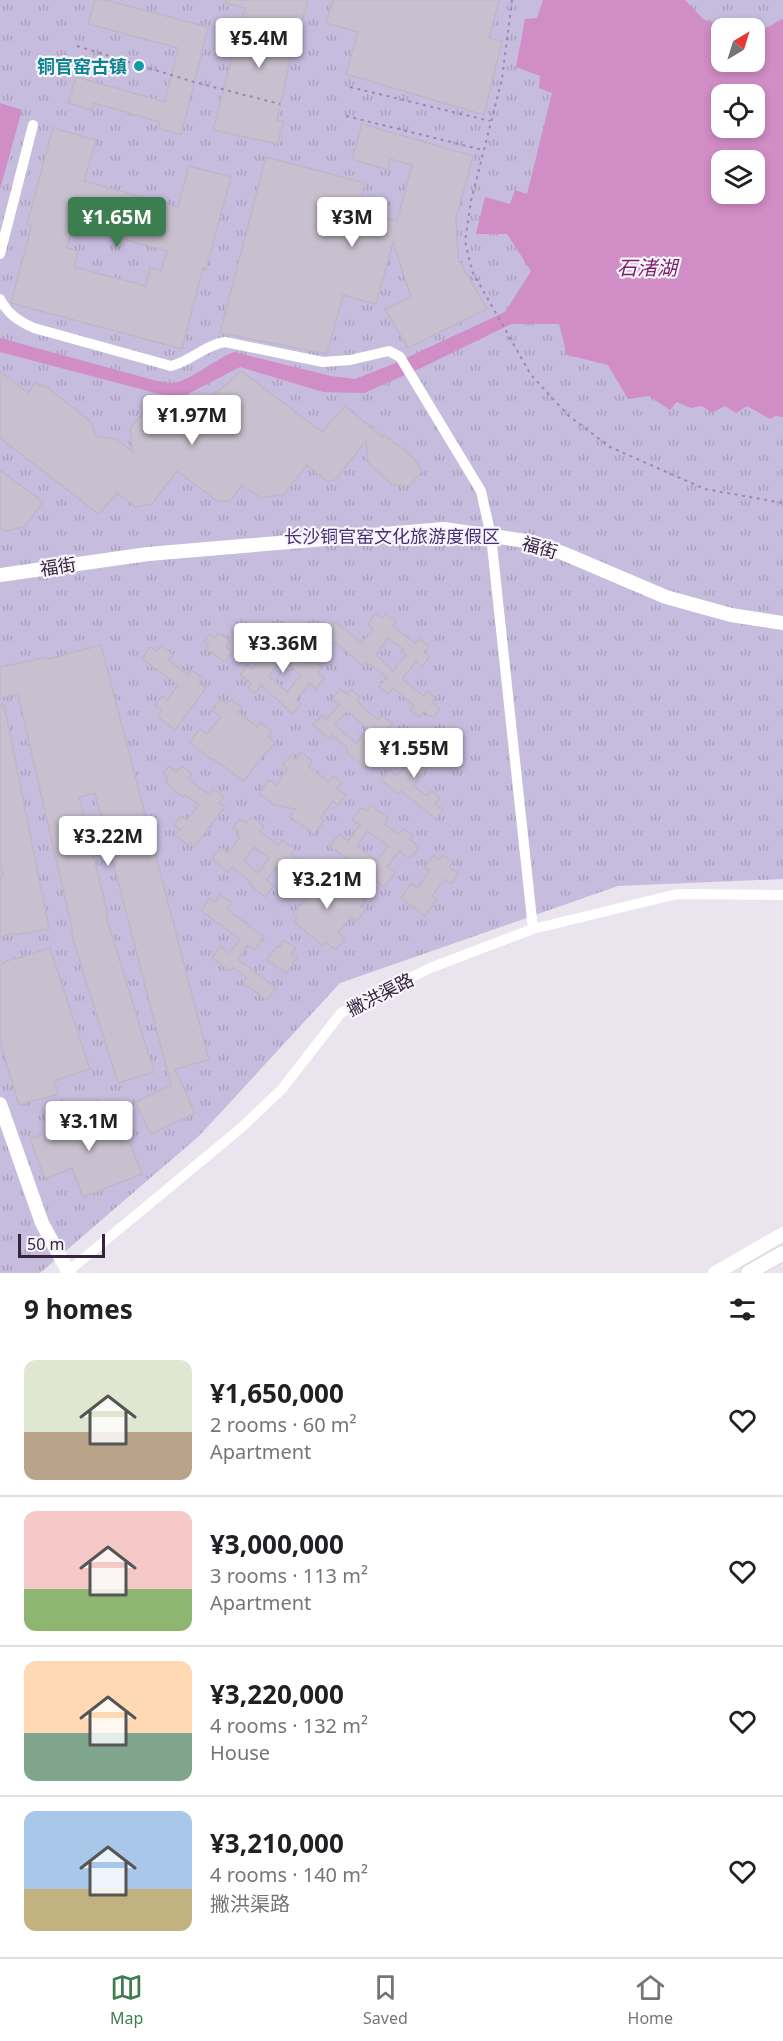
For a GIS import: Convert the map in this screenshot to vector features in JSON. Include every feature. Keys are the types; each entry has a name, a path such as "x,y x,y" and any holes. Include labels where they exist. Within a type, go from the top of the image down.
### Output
{"main road":[{"path":"748,1273 783,1253"}],"street":[{"path":"0,254 33,125"},
{"path":"0,299 6,310 17,321 34,328 171,366 184,363 213,344 225,342 323,362 350,360 389,351 400,357 481,491 491,536 533,929"},
{"name":"福街","path":"0,575 148,554 444,529 532,542 566,554 666,597 731,615 783,623"},
{"name":"撇洪渠路","path":"68,1272 249,1120 282,1089 341,1013 430,968 533,929 677,894 783,895"},
{"path":"0,1104 42,1223 68,1272"},
{"path":"715,1273 783,1234"}],"path":[{"path":"512,0 502,79 471,201 465,241 472,271 531,375 569,416 610,447 705,489 783,503"},
{"path":"77,46 172,76 280,104"},
{"path":"350,87 491,121"},
{"path":"346,116 484,150"}],"green space":[{"name":"长沙铜官窑文化旅游度假区","path":"0,0 783,0 783,879 618,886 340,983 199,1136 40,1273 0,1273"}],"water":[{"name":"石渚湖","path":"543,0 685,0 703,19 711,22 711,72 765,72 765,27 783,19 783,417 776,416 770,419 747,406 736,413 725,406 712,413 702,406 691,408 677,402 670,410 649,396 628,399 608,365 567,355 559,324 511,324 364,393 323,392 240,367 184,396 167,396 0,352 0,338 170,383 186,379 234,352 331,376 355,379 393,364 505,312 531,271 507,234 476,234 485,197 510,204 515,190 527,194 552,93 539,88 540,76 516,67 525,19 537,18"},
{"path":"0,103 22,110 0,189"}],"building":[{"path":"95,0 106,0 208,27 181,135 158,128 160,122 94,103 92,110 68,103 76,77 165,102 178,48 88,24"},
{"path":"226,0 308,0 301,24 298,23 277,120 284,121 277,144 213,130 245,8 226,3"},
{"path":"333,0 499,0 489,38 502,41 484,115 346,74 358,32 326,23"},
{"path":"362,124 473,156 456,218 458,259 487,309 408,348 385,309 411,297 393,242 376,304 343,295 327,354 220,333 266,157 365,183 358,210 397,221 412,165 390,159 388,170 352,159"},
{"path":"53,128 96,140 84,181 178,207 189,166 231,177 206,269 203,268 182,349 11,303 32,225 27,224","holes":["73,225 167,251 161,271 150,268 146,286 74,267 78,251 67,248"]},
{"path":"0,371 28,393 35,383 48,388 90,421 96,436 116,439 133,452 130,429 144,411 159,413 180,430 196,408 229,405 214,395 241,371 322,432 345,406 383,437 384,435 412,456 422,471 410,486 392,485 368,462 366,441 335,480 327,481 307,465 284,494 261,498 242,485 230,501 217,501 177,471 152,504 136,507 117,493 99,514 0,438"},
{"path":"0,470 43,502 24,527 5,531 0,528"},
{"path":"376,613 382,618 386,613 396,621 393,626 415,643 419,639 429,646 424,652 430,656 422,667 416,662 402,679 424,696 427,691 435,698 432,702 440,709 433,718 424,711 420,717 410,710 414,705 393,688 388,694 379,687 387,677 366,662 363,666 335,642 333,644 317,631 324,622 331,627 335,622 362,643 373,629 368,624","holes":["388,638 403,649 401,651 406,655 393,671 376,655"]},
{"path":"219,633 230,641 226,647 233,652 225,662 205,648 209,645 204,641 210,634 215,638"},
{"path":"282,635 292,643 287,649 308,664 312,659 322,668 318,673 324,678 316,689 310,683 296,700 301,704 293,714 261,685 255,693 248,688 251,683 240,675 247,665 253,669 268,650 264,647 271,637 277,642","holes":["280,662 285,666 287,664 301,675 287,692 269,676"]},
{"path":"101,645 209,1060 175,1069 195,1113 151,1134 135,1102 171,1085 95,793 79,797 108,915 106,916 154,1072 118,1083 71,933 73,932 18,694 0,698 0,667 48,657 48,659"},
{"path":"161,646 173,654 169,660 188,675 191,670 203,678 199,683 206,688 175,730 157,716 162,710 155,705 162,696 167,700 178,685 142,659 150,647 157,651"},
{"path":"340,689 347,694 351,689 360,697 357,701 378,720 382,715 393,724 389,728 395,733 388,741 381,736 368,753 374,758 366,768 346,752 348,749 332,735 330,739 313,725 322,715 327,719 339,705 332,699","holes":["347,711 367,729 356,743 335,725"]},
{"path":"221,699 227,704 231,700 242,708 238,712 257,727 260,723 272,731 268,736 275,743 244,781 189,742 200,729 207,734 221,717 212,710"},
{"path":"4,704 49,929 0,937 0,876 3,876 0,859 0,705"},
{"path":"411,743 418,749 422,744 430,750 427,754 434,759 413,786 427,796 431,791 440,798 435,804 443,809 436,819 401,791 398,794 381,780 389,770 397,776 409,762 401,756"},
{"path":"301,752 312,761 308,766 329,782 333,776 342,783 337,789 346,795 338,805 333,801 320,818 324,821 314,834 290,817 295,809 275,805 259,794 269,780 277,785 287,769 283,765 291,755 296,759"},
{"path":"169,766 176,772 182,766 192,774 188,778 202,790 209,794 213,789 224,797 219,803 225,807 195,846 189,842 187,844 175,835 180,829 174,825 181,816 187,820 199,805 185,795 183,797 165,782 168,778 163,773"},
{"path":"371,805 388,818 384,824 399,834 403,829 413,835 410,840 419,846 412,857 399,851 387,867 395,873 384,887 330,846 339,834 348,841 360,825 352,820 361,808 366,811","holes":["367,831 388,846 377,861 357,846"]},
{"path":"251,817 264,826 260,831 278,845 282,840 295,849 291,854 298,859 288,872 279,865 266,880 274,886 265,897 232,867 228,872 212,859 221,847 228,853 240,837 237,835 239,832 233,828 240,819 246,823","holes":["254,847 269,858 258,873 244,861"]},
{"path":"434,855 439,860 443,855 453,863 449,867 458,874 451,884 445,879 432,896 437,899 425,916 401,898 411,883 418,888 429,871 424,867"},
{"path":"321,870 333,879 331,882 335,887 351,898 355,892 365,900 361,906 366,909 357,921 351,917 338,933 345,939 335,950 326,942 323,946 294,922 297,917 293,914 312,890 302,882 310,873 315,877"},
{"path":"220,895 232,903 227,909 264,937 254,950 248,945 238,959 276,988 267,1000 243,983 247,978 233,967 230,971 212,958 220,946 229,953 240,939 201,911 210,898 215,902"},
{"path":"284,940 296,948 291,954 297,958 286,973 267,960"},
{"path":"50,948 90,1069 54,1081 58,1094 19,1105 0,1041 0,965 15,957 15,959"},
{"path":"115,1106 142,1174 83,1197 72,1168 45,1179 30,1139"}],"place":[{"name":"铜官窑古镇","path":"139,66"}]}
